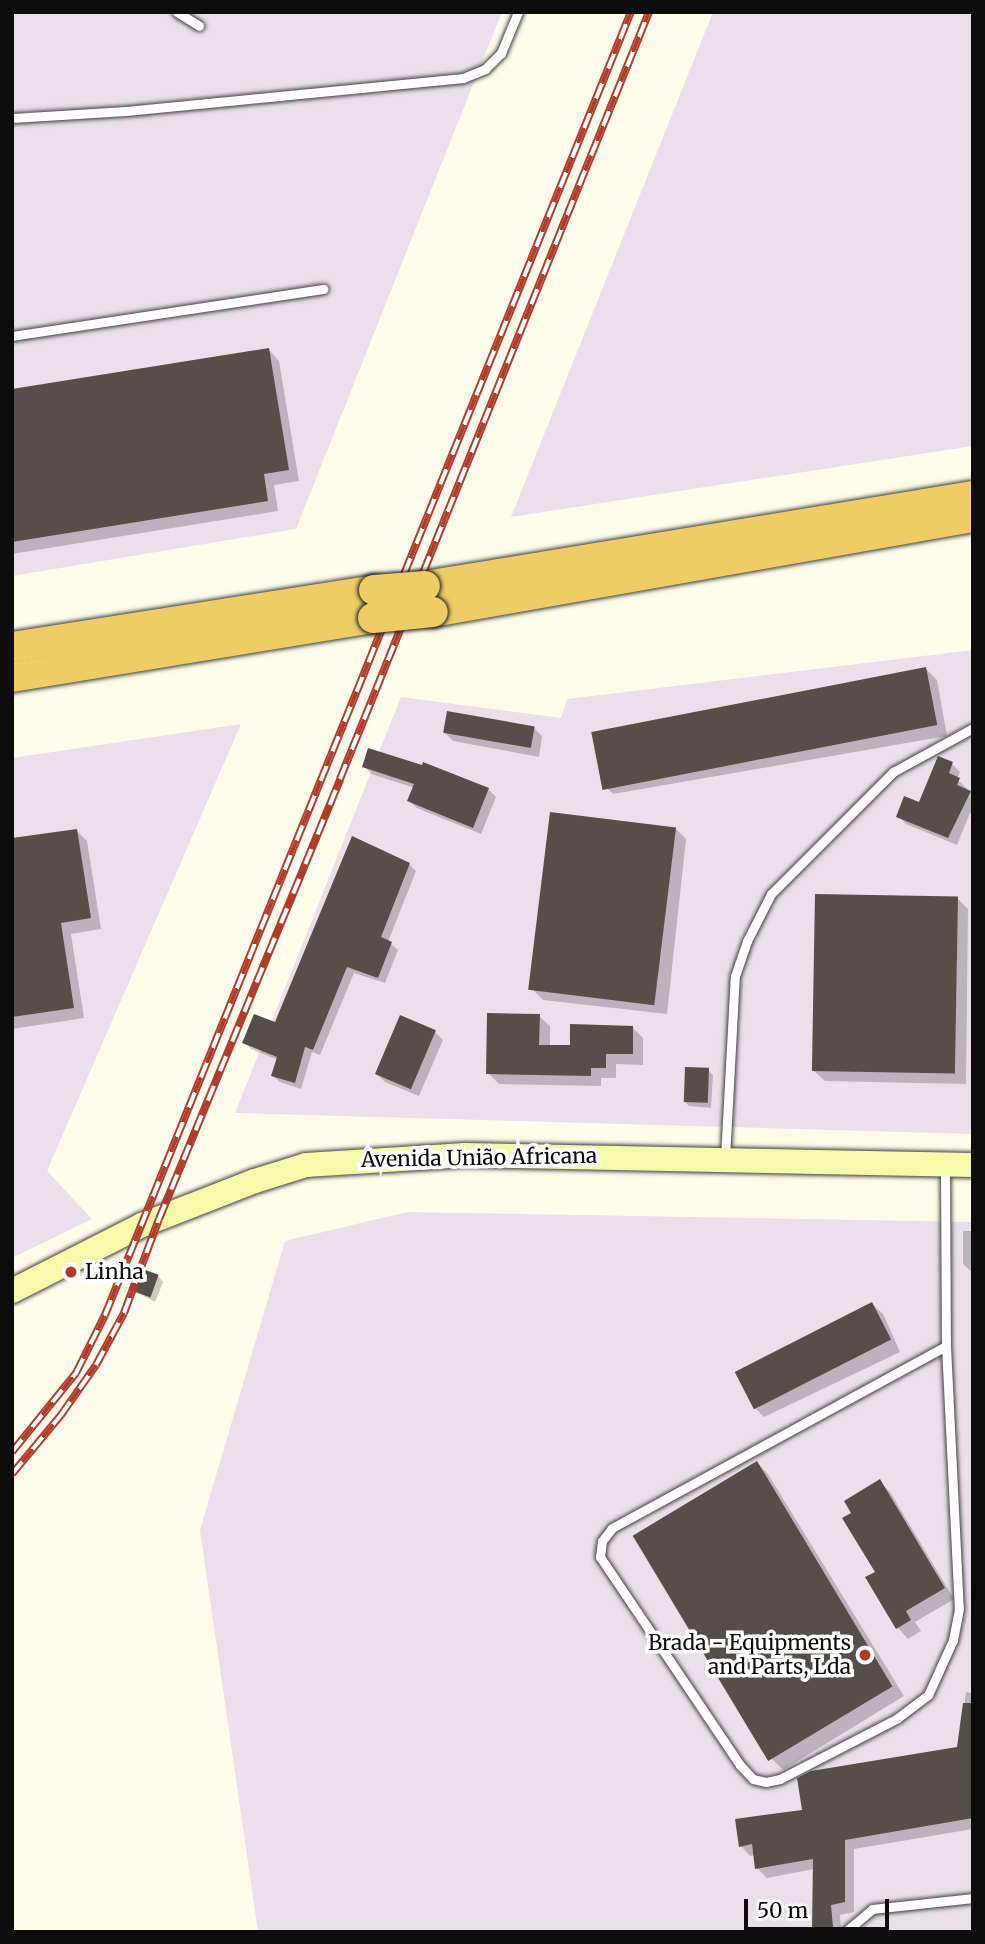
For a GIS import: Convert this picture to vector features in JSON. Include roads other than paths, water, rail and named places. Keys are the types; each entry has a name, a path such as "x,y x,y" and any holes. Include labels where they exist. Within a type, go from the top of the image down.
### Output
{"highway":[{"path":"429,599 973,496"},
{"path":"12,677 374,604 429,599 973,517"},
{"path":"12,647 325,597 374,604"}],"main road":[{"name":"Avenida União Africana","path":"12,1291 142,1225 255,1181 306,1165 465,1155 725,1158 973,1165"}],"lane":[{"path":"177,12 199,26"},
{"path":"12,118 125,111 463,78 485,69 501,53 518,12"},
{"path":"12,336 323,289"},
{"path":"725,1158 734,976 747,941 771,894 893,772 973,727"},
{"path":"945,1164 946,1346 959,1609 943,1667 928,1695 898,1718 780,1779 766,1782 753,1779 740,1765 600,1557 602,1541 612,1528 946,1346"},
{"path":"845,1932 857,1918 872,1909 973,1898"}],"railway":[{"path":"12,1452 76,1373 105,1315 631,12"},
{"path":"12,1474 61,1415 96,1365 124,1313 159,1219 340,779 649,12"}],"place":[{"name":"Linha","path":"71,1272"},
{"name":"Brada - Equipments and Parts, Lda","path":"865,1655"}]}
